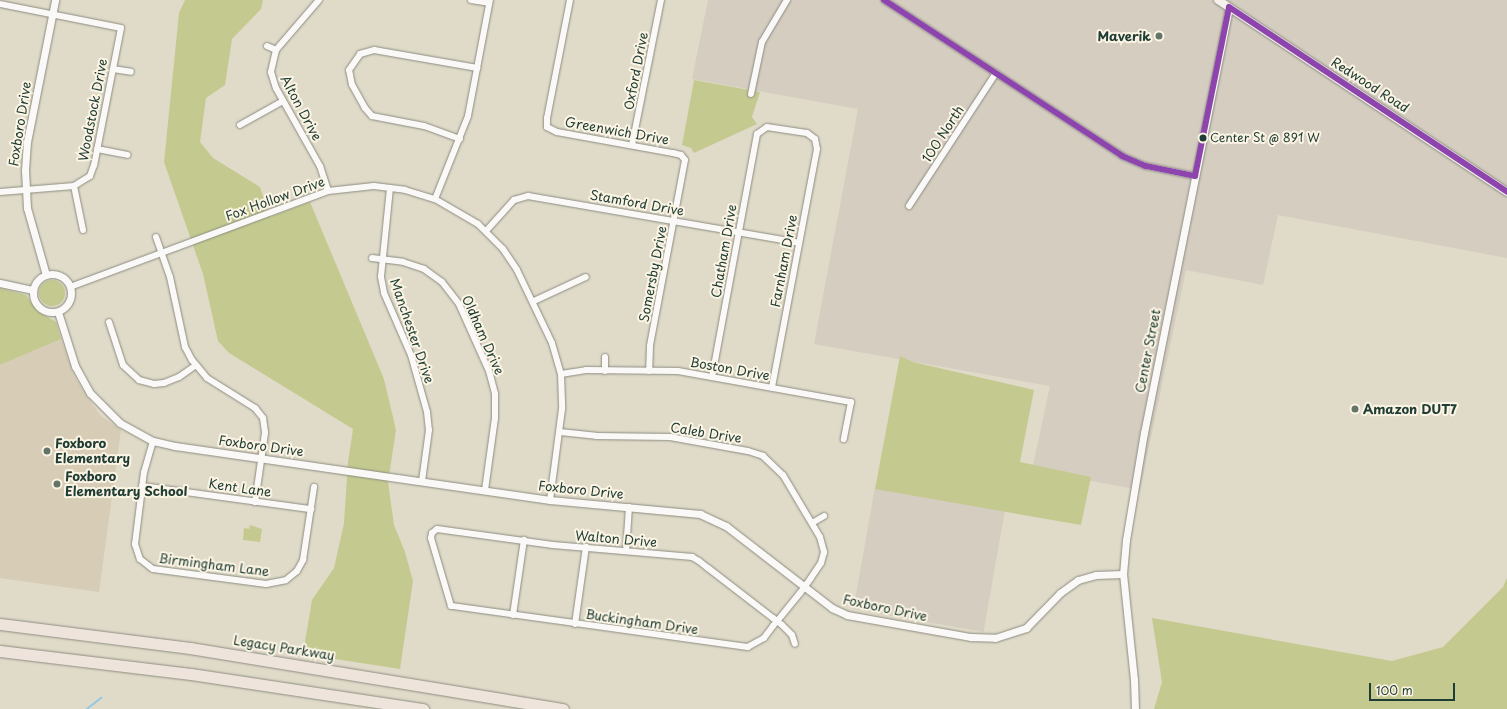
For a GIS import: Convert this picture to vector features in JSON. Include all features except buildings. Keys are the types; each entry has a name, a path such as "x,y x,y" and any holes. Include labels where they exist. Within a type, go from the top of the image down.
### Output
{"highway":[{"name":"Legacy Parkway","path":"0,624 190,648 563,709"},
{"path":"0,651 191,674 423,709"}],"main road":[{"name":"Redwood Road","path":"1218,0 1230,4 1507,192"}],"street":[{"name":"Foxboro Drive","path":"46,275 31,225 25,190 27,142 55,0"},
{"name":"Alton Drive","path":"319,0 276,50 271,67 272,77 283,101 320,166 328,192"},
{"path":"435,199 468,116 489,2 471,0"},
{"name":"Greenwich Drive","path":"570,0 547,118 547,127 557,132 673,153 684,157"},
{"name":"Oxford Drive","path":"632,145 661,0"},
{"path":"751,94 762,42 788,0"},
{"path":"884,0 1128,160 1146,166 1195,176"},
{"path":"0,4 52,14"},
{"name":"Center Street","path":"1134,709 1134,680 1123,574 1126,540 1144,433 1230,4"},
{"name":"Woodstock Drive","path":"52,14 121,28 97,150 90,176 74,186"},
{"path":"267,46 276,50"},
{"path":"460,139 424,126 372,116 365,108 352,85 349,70 357,56 374,50 477,68"},
{"path":"113,69 131,72"},
{"name":"100 North","path":"909,206 996,73"},
{"path":"240,125 283,101"},
{"name":"Chatham Drive","path":"712,377 756,137 761,129 767,127 807,133 815,139"},
{"name":"Farnham Drive","path":"772,388 817,149 815,139"},
{"path":"97,150 127,155"},
{"name":"Somersby Drive","path":"649,371 650,348 684,167 684,157"},
{"path":"0,192 74,186 83,230"},
{"name":"Fox Hollow Drive","path":"70,287 328,192 359,187 390,188 435,199 460,212 486,231 511,260 534,301 552,343 561,374 562,403 560,432 550,500"},
{"name":"Manchester Drive","path":"390,188 381,259 383,288 411,355 428,418 422,481"},
{"name":"Stamford Drive","path":"486,231 514,200 524,196 674,220 799,243"},
{"path":"156,237 172,283 186,347 195,366 207,378 259,413 265,429 255,502"},
{"path":"372,258 381,259"},
{"name":"Oldham Drive","path":"381,259 403,262 424,269 442,282 459,304 488,371 495,394 496,418 485,490"},
{"path":"46,275 61,276 70,287 70,300 58,312 51,312 41,309 34,300 33,290 36,282 46,275"},
{"path":"534,301 586,277"},
{"path":"0,284 33,290"},
{"name":"Foxboro Drive","path":"58,312 75,366 90,393 120,423 153,441 550,500 694,513 711,518 730,529 832,608 847,615 988,639 1002,637 1026,628 1060,593 1078,580 1096,575 1123,574"},
{"path":"109,322 121,361 130,374 139,380 154,384 164,383 179,377 195,366"},
{"path":"605,357 605,371"},
{"name":"Boston Drive","path":"561,374 605,371 678,371 851,402 844,439"},
{"name":"Caleb Drive","path":"560,432 596,436 670,437 758,454 780,470 812,523 822,543 824,556 819,567 804,586"},
{"name":"Birmingham Lane","path":"153,441 145,467 135,548 143,562 157,570 266,584 282,582 294,574 303,560 314,487"},
{"name":"Kent Lane","path":"142,486 311,509"},
{"path":"626,551 629,507"},
{"path":"812,523 824,516"},
{"name":"Walton Drive","path":"450,606 432,538 433,531 442,529 586,547 684,556 696,559 777,621 789,632 795,644"},
{"path":"513,615 524,540"},
{"path":"576,624 586,547"},
{"name":"Buckingham Drive","path":"450,606 744,647 760,642 804,586"}],"shaded area":[{"path":"708,0 1507,0 1507,258 1278,215 1263,285 1186,270 1140,490 1032,470 1050,386 814,344 858,109 692,79"},
{"name":"Foxboro Elementary School","path":"61,339 74,376 87,397 100,415 121,430 99,592 0,578 0,365"},
{"path":"875,487 1005,510 983,632 853,609"}],"green space":[{"path":"185,0 263,0 261,9 232,39 225,85 206,98 200,142 213,158 260,187 270,217 310,202 384,379 396,430 388,482 394,525 405,552 413,581 400,669 303,654 312,600 334,568 344,523 348,462 353,429 229,353 218,341 203,274 164,162 179,13"},
{"path":"694,80 760,92 752,117 757,124 694,153 691,148 682,145"},
{"path":"52,280 61,284 65,293 61,302 52,306 43,302 39,293 43,284"},
{"path":"0,288 26,295 37,311 56,322 61,339 0,365"},
{"path":"900,356 913,362 1034,390 1020,462 1091,477 1081,525 875,489"},
{"path":"250,525 262,529 260,542 243,540 244,528 249,529"},
{"path":"1507,578 1507,709 1154,709 1162,682 1152,618 1392,661 1443,647 1503,587"}],"waterway":[{"path":"87,709 101,698"}],"transit line":[{"path":"884,0 1122,156 1146,166 1195,176"},
{"path":"1229,7 1507,192"},
{"path":"1195,176 1229,7"}],"place":[{"name":"Maverik","path":"1159,36"},
{"name":"Center St @ 891 W","path":"1203,138"},
{"name":"Amazon DUT7","path":"1355,409"},
{"name":"Foxboro Elementary","path":"47,451"},
{"name":"Foxboro Elementary School","path":"57,484"}]}
